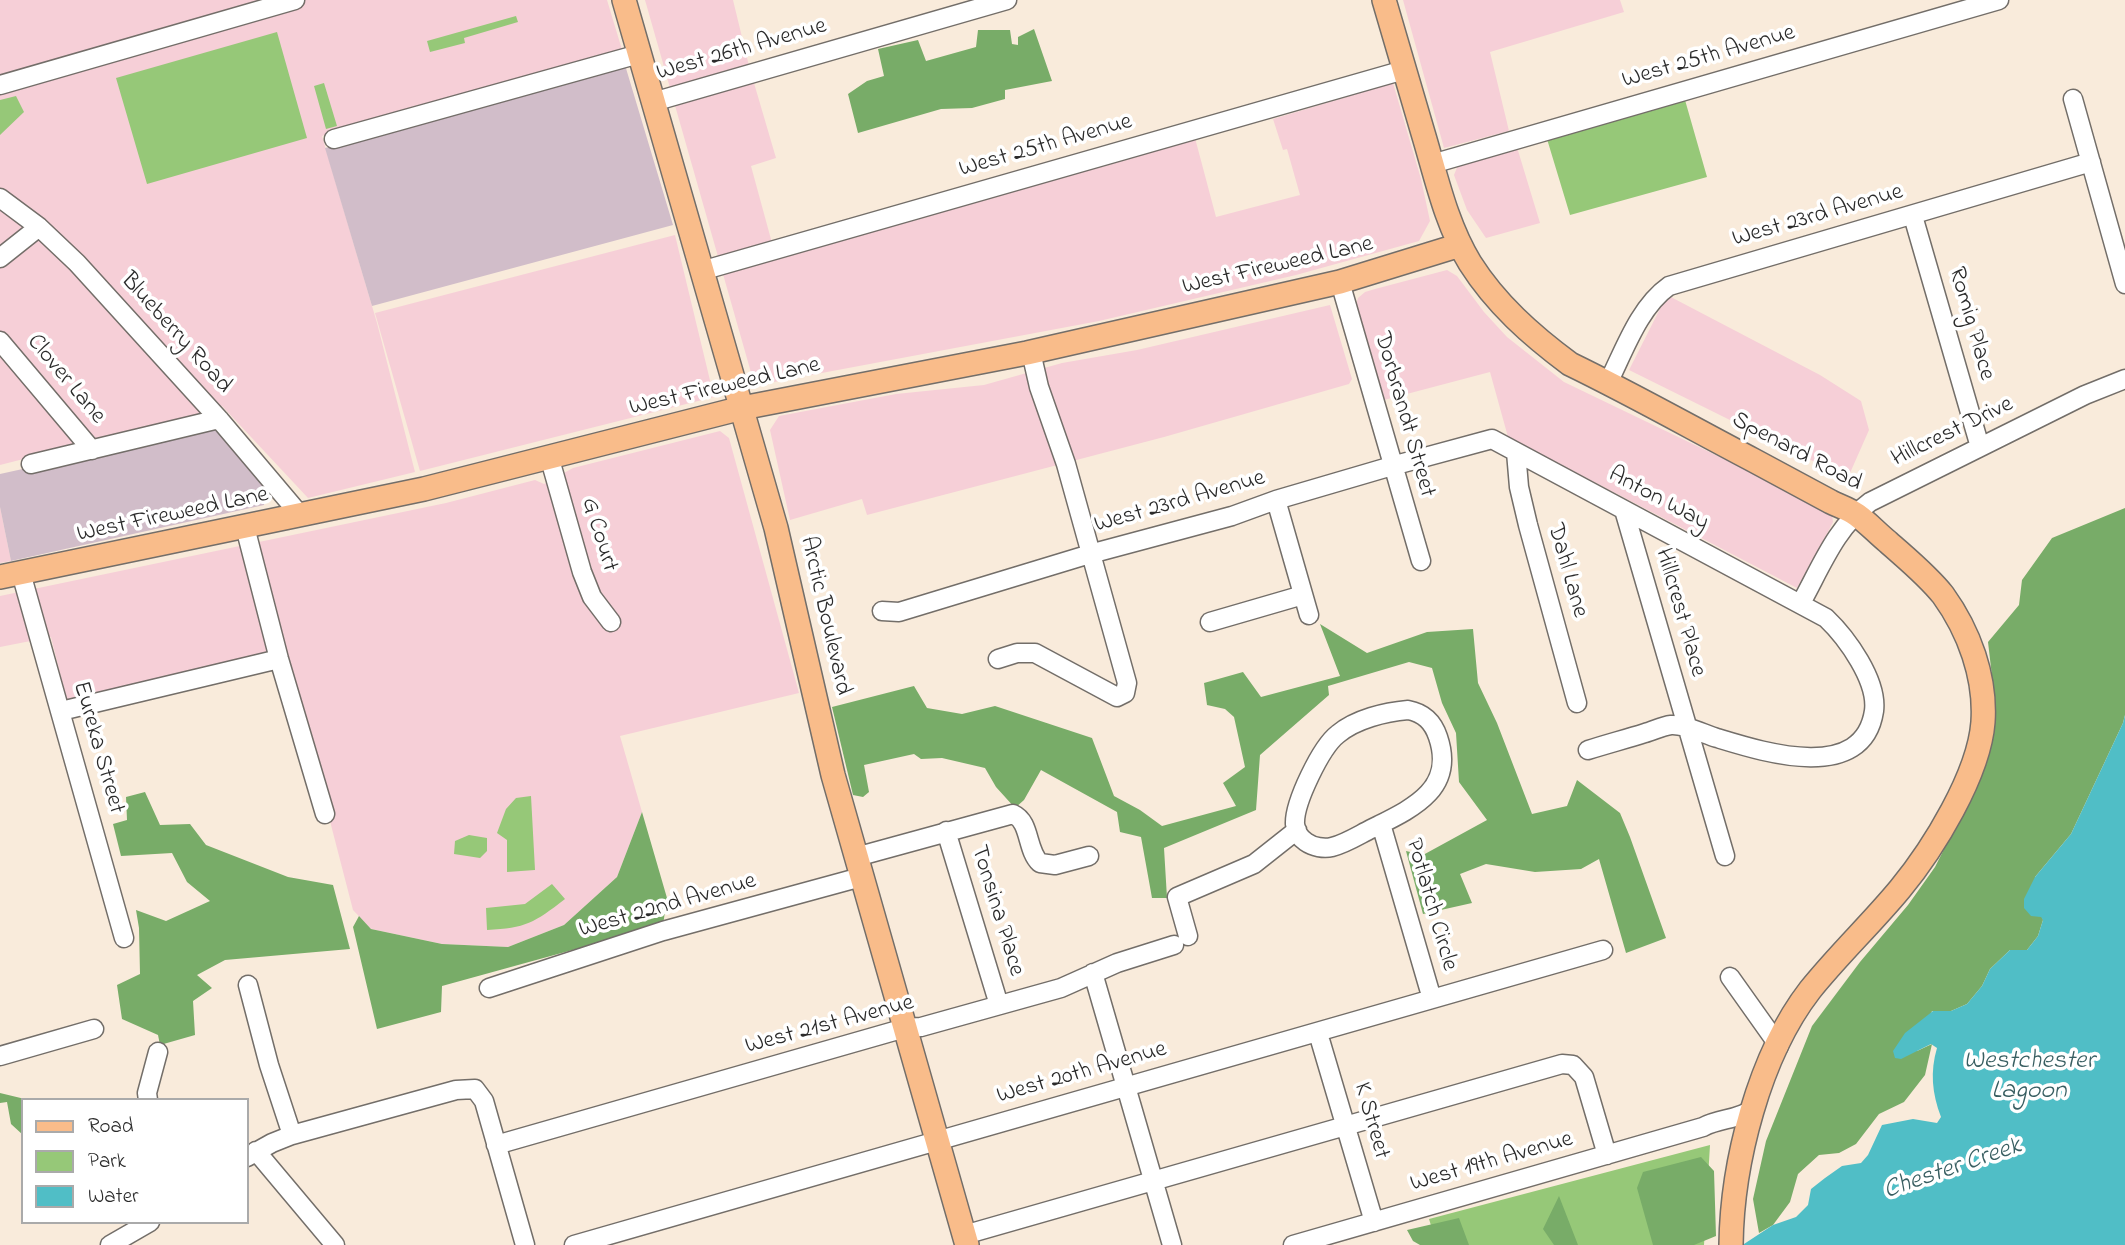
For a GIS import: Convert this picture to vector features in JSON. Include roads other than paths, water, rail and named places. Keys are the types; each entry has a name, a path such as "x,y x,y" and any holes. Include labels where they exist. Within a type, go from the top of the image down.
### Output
{"main road":[{"name":"Arctic Boulevard","path":"624,0 776,528 833,775 965,1240"},
{"name":"Spenard Road","path":"1384,0 1432,164 1460,245 1490,290 1521,325 1570,364 1855,513 1925,574 1954,612 1978,669 1982,690 1983,725 1962,790 1936,839 1901,887 1808,993 1762,1081 1743,1144 1731,1208 1731,1245"},
{"name":"West Fireweed Lane","path":"11,575 424,489 742,408 1031,352 1340,282 1460,245"}],"street":[{"path":"0,85 295,0"},
{"name":"West 26th Avenue","path":"653,102 1007,0"},
{"name":"West 25th Avenue","path":"1432,164 1999,0"},
{"name":"West 26th Avenue","path":"334,139 639,54"},
{"name":"West 25th Avenue","path":"701,271 1404,70"},
{"path":"2073,99 2125,284"},
{"name":"West 23rd Avenue","path":"1608,383 1646,310 1657,294 1668,286 2091,162"},
{"name":"Blueberry Road","path":"0,198 39,228 77,263 219,419 301,516"},
{"name":"Romig Place","path":"1913,216 1980,447"},
{"path":"0,258 39,228"},
{"name":"Dorbrandt Street","path":"1340,282 1421,561"},
{"name":"Clover Lane","path":"0,341 92,450"},
{"path":"998,659 1017,653 1035,653 1117,697 1125,693 1127,683 1066,464 1031,352"},
{"name":"Hillcrest Drive","path":"1801,603 1842,528 1855,513 1870,502 2085,395 2125,379"},
{"path":"31,464 219,419"},
{"name":"West 23rd Avenue","path":"882,611 899,612 1090,554 1232,516 1276,500 1492,439"},
{"name":"Anton Way","path":"1492,439 1801,603"},
{"name":"Dahl Lane","path":"1516,452 1519,487 1528,525 1577,703"},
{"name":"G Court","path":"549,456 582,572 592,597 611,622"},
{"path":"1276,500 1309,615"},
{"name":"Hillcrest Place","path":"1624,510 1725,856"},
{"path":"244,527 279,659 325,814"},
{"name":"Eureka Street","path":"11,575 61,711 124,937"},
{"path":"1210,622 1303,595"},
{"path":"1588,750 1673,725 1744,746 1812,759 1844,752 1855,746 1866,732 1875,705 1869,678 1835,626 1801,603"},
{"path":"61,711 279,659"},
{"path":"1400,711 1415,711 1425,716 1434,727 1441,746 1442,768 1434,788 1425,798 1381,824 1340,844 1325,848 1310,845 1297,830 1295,823 1314,768 1328,743 1340,732 1359,722 1400,711"},
{"name":"West 22nd Avenue","path":"489,988 859,867 946,831 1007,815 1017,816 1024,826 1032,852 1040,863 1055,865 1089,856"},
{"name":"Potlatch Circle","path":"1381,824 1432,999"},
{"name":"West 21st Avenue","path":"496,1145 905,1028 921,1027 1061,988 1093,973 1181,941 1177,897 1254,864 1297,830"},
{"name":"Tonsina Place","path":"946,831 999,1005"},
{"name":"West 20th Avenue","path":"574,1245 1603,950"},
{"path":"1093,973 1172,1245"},
{"path":"1730,977 1779,1046"},
{"path":"248,985 269,1065 292,1135"},
{"path":"0,1056 94,1029"},
{"name":"K Street","path":"1318,1032 1374,1222"},
{"path":"148,1098 158,1052"},
{"path":"965,1240 1153,1180 1562,1063 1573,1065 1584,1077 1607,1155"},
{"path":"335,1245 251,1154 292,1135 456,1090 475,1088 484,1101 525,1245"},
{"name":"West 19th Avenue","path":"1293,1245 1703,1127 1721,1119 1740,1118 1754,1109"},
{"name":"West 19th Avenue","path":"1703,1127 1731,1130 1743,1144"},
{"path":"110,1245 147,1224"}],"water":[{"name":"Westchester Lagoon","path":"2125,715 2125,1245 1733,1245 1744,1244 1773,1225 1796,1217 1808,1205 1811,1189 1842,1166 1861,1163 1868,1155 1882,1125 1913,1119 1937,1123 1941,1117 1934,1091 1933,1074 1937,1048 1931,1044 1901,1059 1895,1058 1893,1051 1905,1033 1933,1011 1951,1011 1967,1004 1982,986 1990,969 2010,950 2027,950 2038,936 2043,920 2041,917 2031,916 2024,908 2024,899 2035,877 2071,834"}],"water label":[{"name":"Chester Creek","path":"1953,1170"}]}
